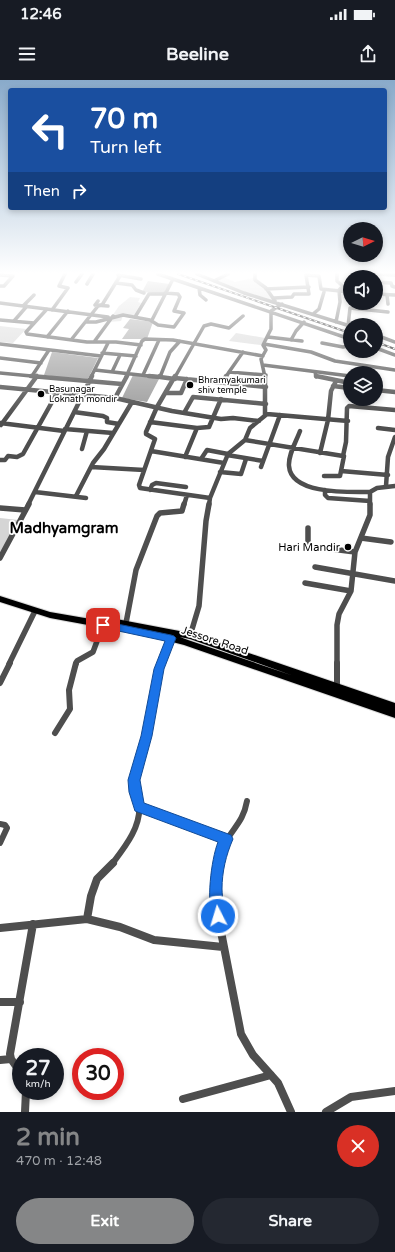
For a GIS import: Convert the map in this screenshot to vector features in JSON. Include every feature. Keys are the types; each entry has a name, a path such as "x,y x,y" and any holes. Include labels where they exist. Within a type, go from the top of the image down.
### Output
{"highway":[{"path":"0,593 41,608 190,636 337,691 395,707"},
{"name":"Jessore Road","path":"0,598 35,612 185,642 337,691 395,714"}],"street":[{"path":"26,322 34,323"},
{"path":"47,337 59,322"},
{"path":"71,340 86,322"},
{"path":"94,342 108,322"},
{"path":"155,322 158,325 172,327 176,322"},
{"path":"210,498 150,490 139,486 155,439 146,434 146,432 150,422 160,408 206,324 229,328 235,322"},
{"path":"190,636 199,606 206,521 210,498 228,454 245,440 248,432 265,415 266,375 261,360 266,350 264,344 272,327 272,322"},
{"path":"304,322 343,336"},
{"path":"291,340 296,331 304,322"},
{"path":"337,322 343,324"},
{"path":"34,323 26,332 27,334 71,340 141,344"},
{"path":"268,337 302,341"},
{"path":"383,338 395,342"},
{"path":"114,398 128,374 141,344 146,339 180,341 263,356"},
{"path":"143,375 159,340"},
{"path":"160,377 170,352 180,341"},
{"path":"0,558 35,492 108,343"},
{"path":"322,343 343,347"},
{"path":"0,344 102,355 136,356"},
{"path":"264,344 312,353 332,358 335,361 395,370"},
{"path":"1,425 28,389 41,362 50,350"},
{"path":"383,351 395,355"},
{"path":"224,382 227,374 243,352"},
{"path":"112,372 120,355"},
{"path":"0,358 41,362"},
{"path":"264,366 343,375"},
{"path":"95,370 266,387"},
{"path":"229,372 266,375"},
{"path":"315,372 316,378 343,382"},
{"path":"0,373 122,384"},
{"path":"167,393 180,393 187,379"},
{"path":"320,453 328,420 333,386 336,381"},
{"path":"333,386 343,387"},
{"path":"1,388 28,389 114,398 214,418 233,418 259,421"},
{"path":"383,391 395,392"},
{"path":"0,460 4,460 8,456 21,456 39,428 58,393"},
{"path":"184,413 193,397 266,404"},
{"path":"150,422 208,428 214,418 221,400"},
{"path":"76,496 91,467 104,449 132,402"},
{"path":"324,476 340,476 348,421 347,408 349,406 395,410"},
{"path":"74,412 103,416 107,418 107,422 118,424"},
{"path":"265,415 348,421"},
{"path":"261,467 280,415"},
{"path":"1,425 113,433"},
{"path":"184,457 198,428"},
{"path":"378,428 395,430"},
{"path":"82,449 87,431"},
{"path":"300,431 289,464 292,476 305,486 325,490 370,492 386,486 395,486"},
{"path":"386,486 389,453 395,437"},
{"path":"245,440 341,457 344,456"},
{"path":"201,459 207,450 263,461"},
{"path":"151,451 224,463"},
{"path":"220,472 241,474 246,458"},
{"path":"91,467 144,470"},
{"path":"341,472 388,475"},
{"path":"150,490 152,485 156,483 186,487"},
{"path":"325,490 325,495 328,498 370,502"},
{"path":"35,492 86,498"},
{"path":"337,691 336,625 339,614 351,591 354,576 355,552 370,515 370,492"},
{"path":"126,623 136,570 157,516 160,513 182,511 187,495"},
{"path":"0,508 25,510"},
{"path":"308,528 306,542 308,546 355,552"},
{"path":"361,538 391,542"},
{"path":"316,567 354,576 395,581"},
{"path":"305,583 351,591"},
{"path":"0,682 35,612"},
{"path":"55,733 70,709 69,690 77,661 92,653 103,625"},
{"path":"87,919 96,879 112,864 131,839 137,821 139,807 134,780 146,736 159,669 171,638"},
{"path":"247,801 245,813 240,823 227,839 221,853 216,889 216,906 241,1034 253,1055 278,1083 291,1112"},
{"path":"139,807 227,839"},
{"path":"0,824 5,824 7,828 0,843"},
{"path":"0,928 87,919 120,927 154,940 223,947"},
{"path":"0,1060 11,1060 11,1048 33,924"},
{"path":"0,1002 20,1002"},
{"path":"183,1099 271,1075"},
{"path":"326,1112 351,1097 395,1091"},
{"path":"25,1112 26,1100"}],"shaded area":[{"path":"128,322 153,322 147,339 122,339 129,329 123,328"},
{"path":"0,326 26,329 13,343 0,342"},
{"path":"236,333 265,338 261,345 229,341"},
{"path":"52,352 98,358 88,379 44,375"},
{"path":"133,375 159,379 147,402 122,398"},
{"path":"0,518 18,520 0,555"}],"railway":[{"path":"318,322 343,331"},
{"path":"383,345 395,349"}],"place":[{"name":"Bhramyakumari shiv temple","path":"190,385"},
{"name":"Basunagar Loknath mondir","path":"41,394"},
{"name":"Hari Mandir","path":"348,547"}],"district":[{"name":"Madhyamgram","path":"64,528"}],"route":[{"path":"103,625 171,638 159,669 146,736 134,780 135,792 138,798 139,807 227,839 223,846 218,869 216,906 218,916"}]}
